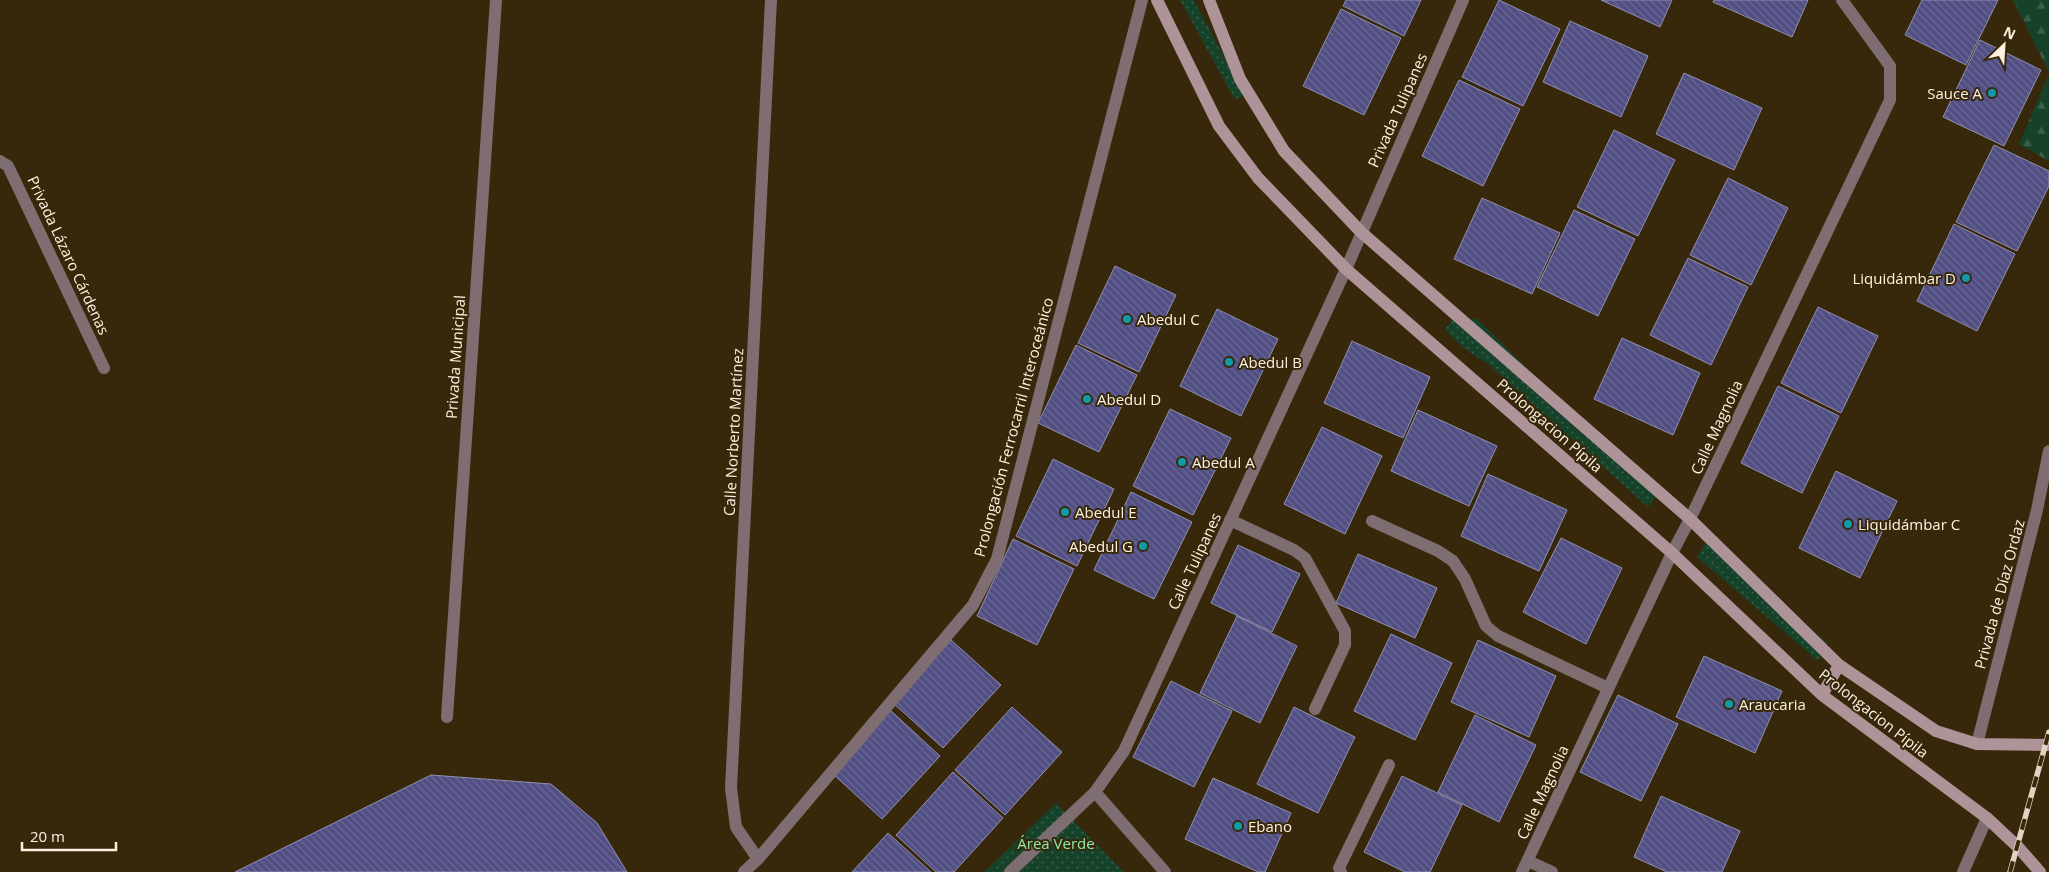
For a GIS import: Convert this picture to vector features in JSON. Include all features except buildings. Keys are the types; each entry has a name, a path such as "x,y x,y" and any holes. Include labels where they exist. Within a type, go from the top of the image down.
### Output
{"main road":[{"name":"Prolongacion Pípila","path":"1157,0 1219,126 1258,178 1346,269 1672,553 1822,695 1987,818 2018,847 2040,872"},
{"name":"Prolongacion Pípila","path":"1209,0 1240,80 1284,150 1361,232 1690,519 1840,665 1936,732 1977,744 2048,745"},
{"path":"1822,695 1840,665"}],"street":[{"name":"Privada Municipal","path":"447,717 496,0"},
{"name":"Calle Norberto Martínez","path":"758,859 736,827 731,788 771,0"},
{"name":"Prolongación Ferrocarril Interoceánico","path":"744,872 758,859 973,605 997,559 1142,0"},
{"name":"Privada Tulipanes","path":"1361,232 1463,0"},
{"name":"Calle Magnolia","path":"1525,866 1672,553 1890,100 1890,66 1842,0"},
{"name":"Privada Lázaro Cárdenas","path":"0,161 8,166 104,368"},
{"name":"Calle Tulipanes","path":"1010,872 1095,792 1124,751 1346,269 1361,232"},
{"name":"Privada de Díaz Ordaz","path":"1977,744 2037,510 2049,451"},
{"path":"1230,520 1294,550 1305,558 1345,631 1345,645 1315,709"},
{"path":"1372,521 1438,550 1453,561 1465,579 1486,626 1498,636 1608,688"},
{"path":"1341,872 1339,868 1389,765"},
{"path":"1095,792 1165,872"},
{"path":"1964,872 1987,818"},
{"path":"1525,866 1552,872"}],"green space":[{"path":"1180,0 1194,0 1244,95 1235,100"},
{"path":"2013,0 2049,0 2049,72"},
{"path":"2049,74 2049,161 2019,144"},
{"path":"1453,319 1477,319 1657,496 1648,507 1488,364 1455,339 1445,329"},
{"path":"1707,541 1827,643 1818,661 1697,557"},
{"name":"Área Verde","path":"1056,803 1124,872 984,872"}],"railway":[{"path":"2010,872 2049,732"}],"place":[{"name":"Sauce A","path":"1992,93"},
{"name":"Liquidámbar D","path":"1966,278"},
{"name":"Abedul C","path":"1127,319"},
{"name":"Abedul B","path":"1229,362"},
{"name":"Abedul D","path":"1087,399"},
{"name":"Abedul A","path":"1182,462"},
{"name":"Abedul E","path":"1065,512"},
{"name":"Liquidámbar C","path":"1848,524"},
{"name":"Abedul G","path":"1143,546"},
{"name":"Araucaria","path":"1729,704"},
{"name":"Ebano","path":"1238,826"}]}
